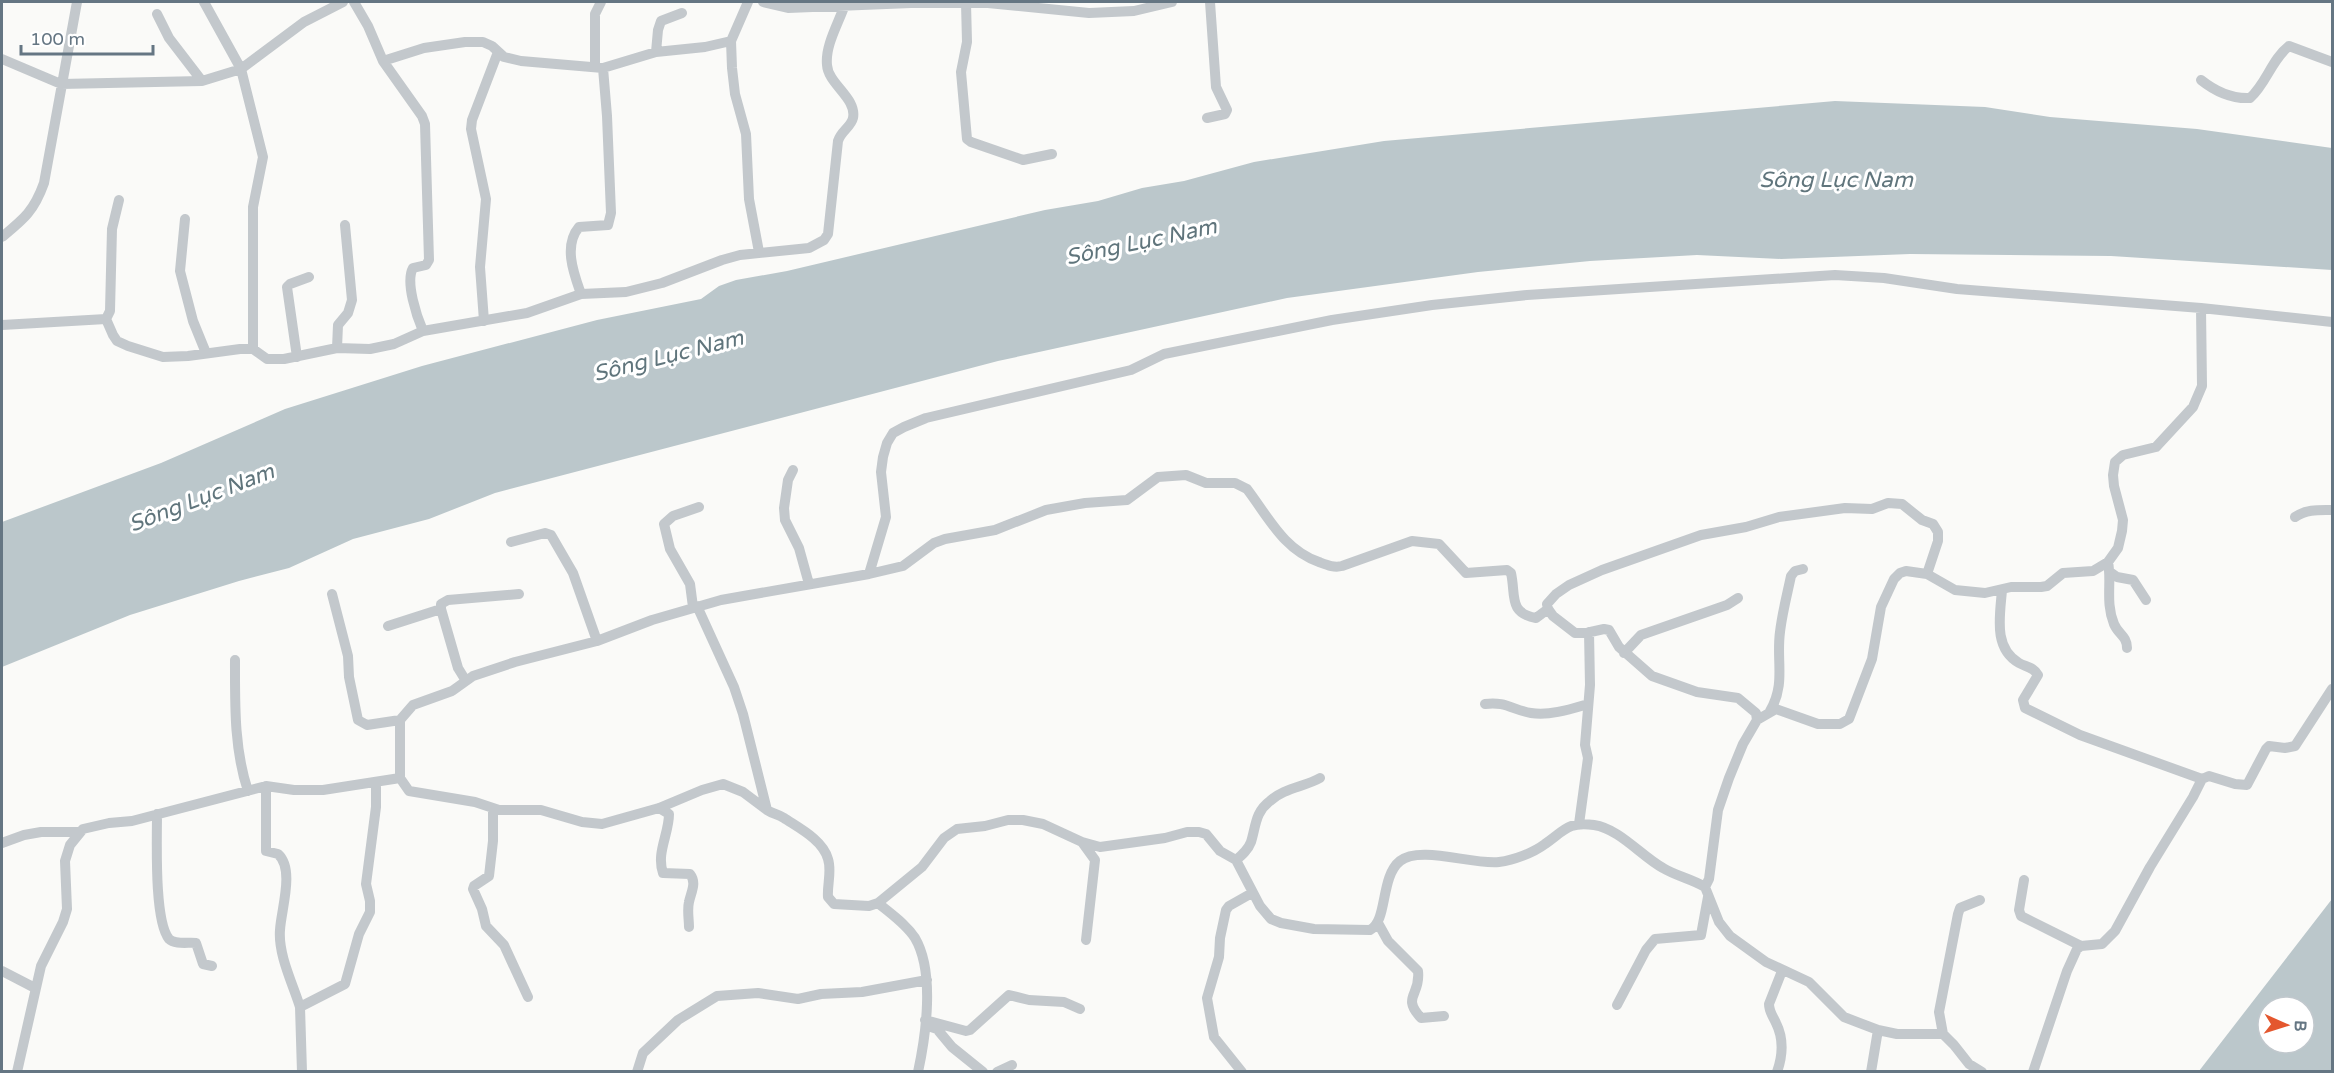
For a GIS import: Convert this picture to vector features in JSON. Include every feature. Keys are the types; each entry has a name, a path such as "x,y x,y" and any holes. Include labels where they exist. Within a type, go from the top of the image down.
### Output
{"street":[{"path":"2,237 26,218 37,203 45,183 77,2"},
{"path":"204,2 241,69 263,157 253,207 253,349"},
{"path":"2,59 62,84 202,81 241,69 304,22 341,2"},
{"path":"354,2 368,26 383,61 422,116 425,124 429,260 426,265 413,268 410,277 415,308 423,331"},
{"path":"581,294 571,254 573,238 579,227 608,225 611,213 608,116 599,68 595,14 601,2"},
{"path":"748,2 731,41 732,68 735,94 746,134 749,199 759,252"},
{"path":"763,2 788,8 988,2 1105,7 1134,11 1172,2"},
{"path":"1207,118 1225,114 1227,110 1216,87 1210,2"},
{"path":"966,3 967,42 961,72 967,139 1023,160 1052,154"},
{"path":"106,319 113,335 128,346 163,357 174,358 253,349 267,359 284,359 337,348 370,349 394,344 423,331 527,313 581,294 626,292 662,283 722,260 759,252 809,248 824,240 828,234 838,141 840,134 852,123 853,117 852,106 829,75 827,66 827,52 846,5"},
{"path":"656,52 661,21 682,13"},
{"path":"157,14 169,38 202,81"},
{"path":"383,61 424,48 465,42 483,42 504,57 521,61 599,68 656,52 705,47 731,41"},
{"path":"2201,80 2213,90 2233,98 2250,98 2258,91 2289,46 2332,62"},
{"path":"484,321 480,267 486,199 471,120 498,51"},
{"path":"106,319 110,311 113,217 119,200"},
{"path":"184,219 180,271 193,321 206,353"},
{"path":"337,348 338,325 348,313 352,300 345,225"},
{"path":"869,574 886,517 882,472 887,443 893,433 926,418 1131,370 1164,354 1332,320 1432,305 1527,295 1777,277 1862,276 1957,289 2200,308 2332,322"},
{"path":"297,357 287,288 290,284 309,277"},
{"path":"2127,648 2127,641 2114,624 2108,599 2109,567 2121,540 2123,520 2114,486 2115,462 2123,455 2156,447 2193,406 2202,386 2200,308"},
{"path":"2,325 106,319"},
{"path":"793,470 788,480 784,508 785,520 799,548 809,584"},
{"path":"332,594 348,656 349,678 358,720 367,725 400,720 413,705 438,698 474,676 515,662 597,641 652,620 739,596 903,566 934,543 945,539 995,530 1046,510 1085,503 1127,500 1158,477 1186,475 1206,483 1241,485 1247,489 1280,535 1299,555 1336,567 1412,541 1439,544 1466,573 1507,570 1511,573 1515,606 1522,613 1536,618 1548,609 1548,604 1556,594 1576,581 1701,535 1746,527 1779,517 1845,508 1872,509 1888,503 1902,504 1936,528 1939,536 1927,574"},
{"path":"699,507 673,516 664,524 670,549 690,584 695,607 734,687 767,810"},
{"path":"2295,517 2309,510 2332,510"},
{"path":"511,542 545,533 551,535 573,573 597,641"},
{"path":"1756,720 1770,711 1782,710 1808,721 1828,725 1840,724 1849,719 1872,659 1881,607 1894,579 1900,573 1906,571 1927,574 1962,592 1985,593 2010,587 2047,586 2063,573 2093,571 2109,567"},
{"path":"2109,567 2117,577 2133,580 2146,600"},
{"path":"1770,711 1779,687 1780,630 1791,576 1803,569"},
{"path":"2002,590 2001,645 2006,654 2016,662 2035,670 2038,675 2023,700 2025,708 2080,735 2202,779"},
{"path":"466,681 458,668 441,604 448,600 519,594"},
{"path":"1624,653 1641,635 1727,605 1738,598"},
{"path":"387,626 441,609"},
{"path":"1548,609 1575,633 1604,628 1610,630 1624,653 1652,676 1697,692 1738,698 1756,712 1756,720 1743,744 1721,798 1701,936 1655,939 1646,951 1617,1005"},
{"path":"1580,824 1587,766 1585,745 1589,632"},
{"path":"235,660 236,743 241,772 248,791"},
{"path":"2024,880 2019,910 2021,916 2081,946 2102,944 2115,931 2202,779 2209,776 2241,786 2247,785 2269,746 2285,748 2295,746 2332,689"},
{"path":"1485,704 1498,702 1534,714 1561,711 1588,704"},
{"path":"400,720 400,777 409,790 475,802 493,809 541,810 582,822 602,824 659,808 723,784 743,792 773,815 782,816 789,823 803,830 825,852 830,868 828,891 830,901 834,904 848,906 869,906 878,903 922,867 944,838 957,829 986,826 1008,820 1023,820 1043,824 1082,843 1100,847 1165,838 1193,831 1206,834 1220,851 1236,860 1252,893 1267,915 1281,923 1314,929 1370,930 1378,923 1386,885 1393,867 1404,858 1419,854 1465,861 1505,861 1544,846 1568,826 1594,825 1608,830 1665,870 1707,892 1719,922 1730,936 1751,953 1782,971 1809,982 1844,1017 1878,1030 1897,1034 1943,1034"},
{"path":"17,1071 41,966 63,922 68,902 65,861 70,844 80,832 90,827 132,821 266,786 294,790 323,790 400,777"},
{"path":"1236,860 1250,844 1256,818 1269,801 1286,791 1306,786 1320,778"},
{"path":"300,1007 342,986 348,978 359,934 370,912 366,884 374,825 376,782"},
{"path":"266,786 266,851 278,854 284,862 285,897 280,931 281,943 300,1007 302,1071"},
{"path":"659,808 669,814 669,828 662,846 663,873 690,874 693,877 694,883 688,902 689,927"},
{"path":"493,809 493,841 489,876 473,889 482,909 486,926 504,945 528,997"},
{"path":"157,814 159,899 164,928 174,942 196,943 203,964 212,966"},
{"path":"2,843 41,832 80,832"},
{"path":"1082,843 1095,860 1086,940"},
{"path":"1242,1071 1214,1037 1207,998 1219,957 1220,938 1227,910 1229,906 1252,893"},
{"path":"1980,900 1960,908 1939,1012 1943,1034 1963,1058 1982,1071"},
{"path":"878,903 907,927 915,938 925,963 927,980 925,1022 918,1071"},
{"path":"1378,923 1388,941 1418,971 1419,985 1411,1000 1412,1007 1421,1018 1444,1016"},
{"path":"2033,1071 2067,972 2077,949 2081,946"},
{"path":"2,971 35,988"},
{"path":"1777,1071 1782,1046 1780,1033 1769,1004 1782,971"},
{"path":"637,1071 643,1053 678,1020 717,996 758,993 798,999 820,994 862,992 927,980"},
{"path":"925,1022 970,1030 1009,994 1029,1000 1064,1002 1080,1009"},
{"path":"925,1022 937,1029 952,1047 983,1071"},
{"path":"1871,1071 1878,1030"},
{"path":"998,1071 1012,1065"}],"water":[{"name":"Sông Lục Nam","path":"1835,101 1985,107 2050,117 2197,129 2332,148 2332,270 2111,256 1910,254 1781,259 1697,255 1590,261 1478,272 1287,298 998,361 495,493 429,519 353,539 289,568 130,615 2,667 2,522 161,463 285,409 422,366 597,320 701,299 719,286 736,280 787,271 1045,210 1098,201 1142,188 1184,181 1254,162 1384,141"},
{"path":"2332,899 2332,1071 2199,1071 2256,997 2256,1055 2316,1055 2316,995 2258,995"}]}
